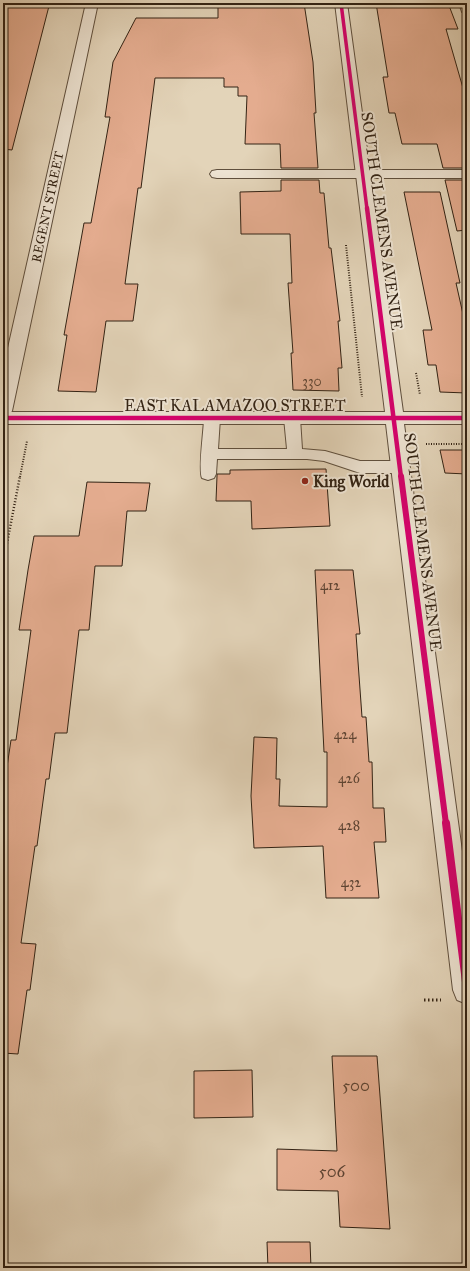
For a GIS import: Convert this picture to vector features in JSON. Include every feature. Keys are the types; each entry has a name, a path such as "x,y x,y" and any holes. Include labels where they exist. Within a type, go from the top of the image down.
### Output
{"street":[{"name":"REGENT STREET","path":"3,411 92,3"},
{"name":"SOUTH CLEMENS AVENUE","path":"341,3 464,954 467,990"},
{"path":"217,174 467,174"},
{"name":"EAST KALAMAZOO STREET","path":"3,418 467,418"}],"lane":[{"path":"464,3 467,12"},
{"path":"208,474 212,418"},
{"path":"292,418 295,454"},
{"path":"209,454 295,454 325,456 360,467 400,467"}],"path":[{"path":"346,241 362,397"},
{"path":"3,564 26,441"},
{"path":"426,444 467,444"}],"building":[{"path":"275,3 304,3 313,62 316,113 314,113 318,168 281,168 280,144 245,144 247,96 238,96 238,87 224,87 224,78 155,78 141,188 138,188 125,284 138,284 133,321 106,321 96,392 58,391 67,335 64,335 84,223 91,223 110,117 105,117 113,62 136,18 218,18 218,7 276,7"},
{"path":"376,3 448,3 458,29 446,29 467,102 467,168 443,168 437,144 402,144 395,113 389,113 383,77 388,77"},
{"path":"3,6 49,6 12,150 3,149"},
{"path":"281,180 319,180 320,193 324,193 329,248 331,248 340,321 338,321 342,368 338,368 339,391 293,390 291,353 293,353 288,283 292,283 290,234 241,234 240,192 281,191"},
{"path":"445,180 467,180 467,230 457,231"},
{"path":"404,192 440,192 460,283 456,283 467,332 467,393 440,392 436,365 428,365 423,330 432,330"},
{"path":"440,450 467,450 467,474 445,473"},
{"path":"326,469 330,526 252,529 251,501 216,501 217,474 230,474 230,470"},
{"path":"87,482 150,483 146,511 127,511 122,566 95,566 89,630 79,630 67,733 55,733 49,779 46,779 37,846 35,846 21,943 36,944 30,990 27,990 18,1054 3,1053 3,794 11,740 16,740 31,630 19,630 34,536 79,536"},
{"path":"315,570 353,570 360,634 356,634 362,717 366,717 369,762 372,762 373,808 384,808 386,842 374,842 379,898 326,898 323,846 254,848 251,796 254,737 277,738 276,779 280,779 279,806 327,807 327,752 324,752"},
{"path":"332,1056 377,1056 390,1229 340,1227 338,1191 277,1190 277,1149 337,1151"},
{"path":"252,1070 253,1117 194,1118 194,1071"},
{"path":"267,1242 310,1242 311,1268 268,1268"}],"cycle path":[{"path":"341,3 467,990"},
{"path":"3,418 467,418"}],"place":[{"name":"King World","path":"305,481"}]}
